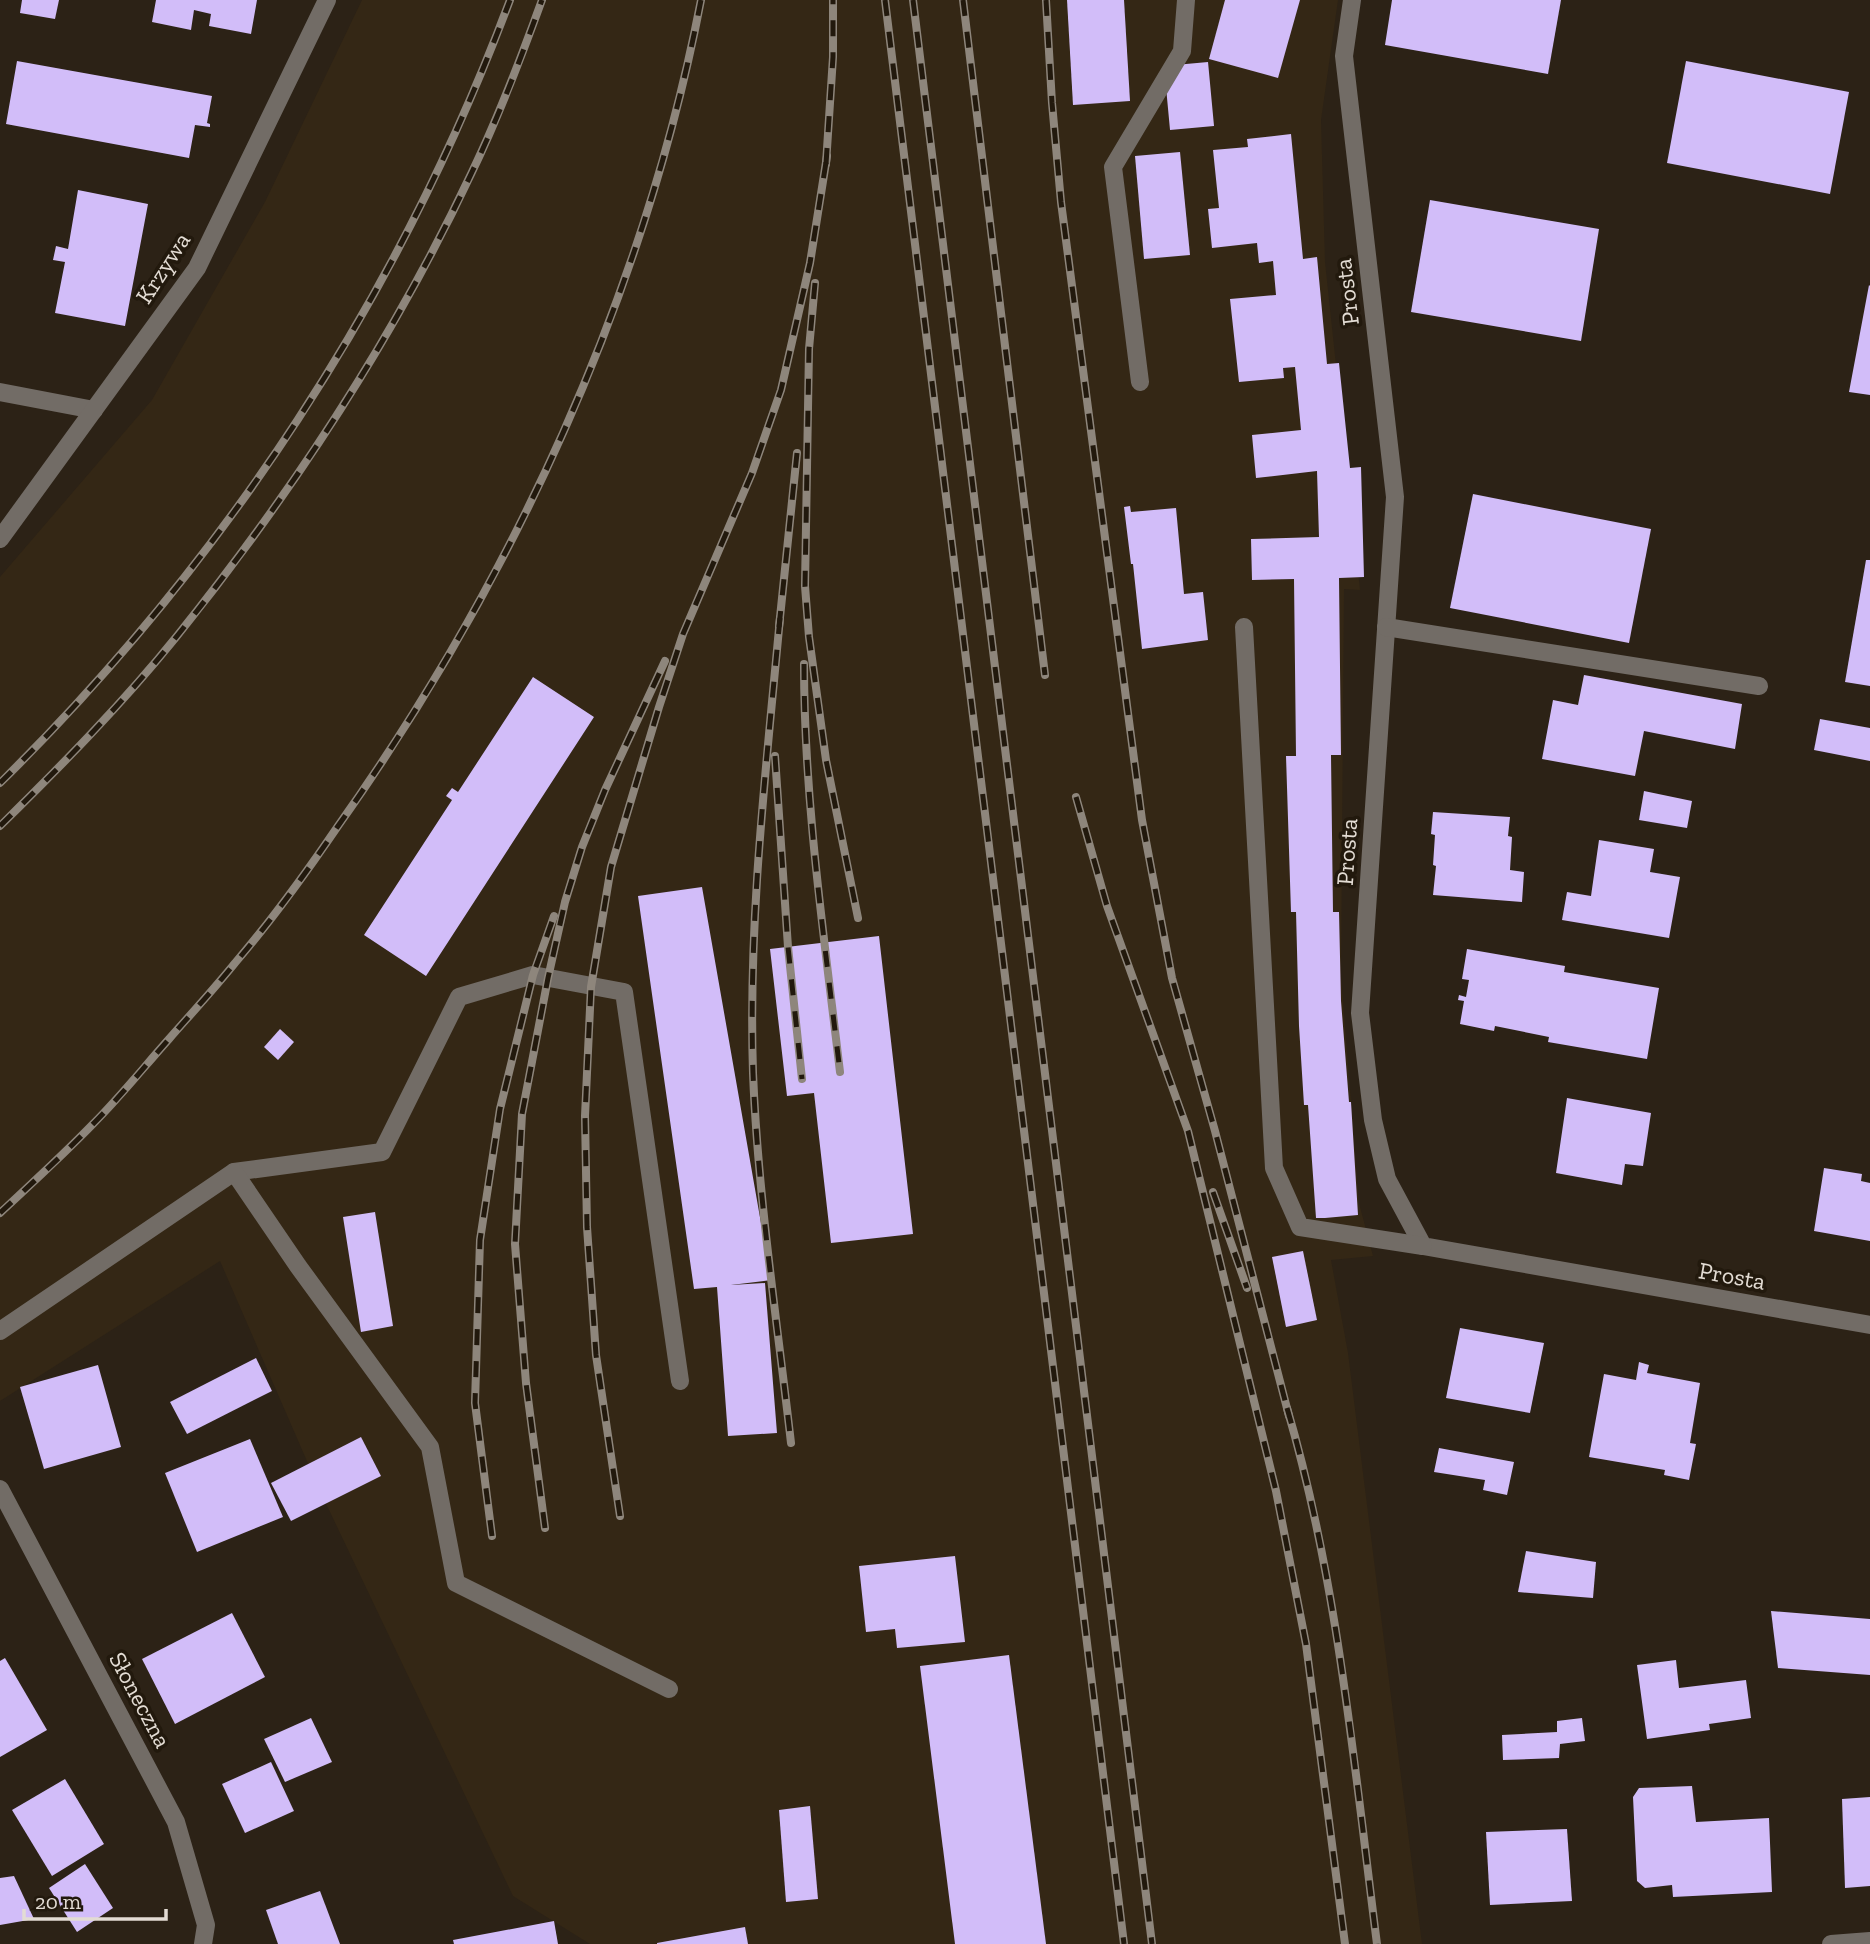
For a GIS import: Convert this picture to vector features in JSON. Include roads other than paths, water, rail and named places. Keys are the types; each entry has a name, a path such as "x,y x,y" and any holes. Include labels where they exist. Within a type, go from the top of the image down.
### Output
{"street":[{"name":"Krzywa","path":"0,539 197,268 327,0"},
{"path":"1140,382 1113,167 1182,51 1186,0"},
{"name":"Prosta","path":"1352,0 1344,56 1395,497 1360,1013 1373,1120 1387,1179 1423,1247 1870,1325"},
{"path":"0,392 94,410"},
{"path":"1386,626 1759,686"},
{"path":"1244,627 1274,1168 1300,1227 1423,1247"},
{"path":"0,1331 234,1172 382,1152 459,997 533,975 624,992 680,1381"},
{"path":"234,1172 298,1266 430,1447 456,1583 669,1689"},
{"name":"Słoneczna","path":"0,1489 176,1822 206,1925 203,1944"},
{"path":"1831,1944 1870,1941"}],"railway":[{"path":"0,783 82,698 159,609 231,516 298,420 359,320 415,216 465,110 510,0"},
{"path":"0,826 92,733 177,636 261,527 338,413 375,354 442,234 491,130 542,0"},
{"path":"0,1213 113,1103 262,930 314,861 401,732 460,635 514,535 563,432 607,327 645,219 676,110 701,0"},
{"path":"826,164 833,57 833,0"},
{"path":"885,0 1124,1944"},
{"path":"913,0 1152,1944"},
{"path":"963,0 1045,675"},
{"path":"1046,0 1061,202 1142,820 1172,978 1289,1416"},
{"path":"620,1516 596,1355 587,1227 585,1116 591,987 611,867 659,707 683,634 752,473 781,390 810,263 827,156"},
{"path":"815,283 809,349 805,586 809,637 826,760 858,918"},
{"path":"779,627 797,453"},
{"path":"780,618 759,845 752,1016 759,1166 791,1443"},
{"path":"545,1528 526,1383 515,1244 522,1114 565,902 582,847 605,790 665,661"},
{"path":"804,664 811,817 840,1072"},
{"path":"775,756 788,947 802,1079"},
{"path":"1076,797 1107,906 1188,1131 1276,1491 1306,1644 1345,1944"},
{"path":"492,1536 475,1403 480,1240 500,1109 533,975 554,916"},
{"path":"1213,1192 1247,1288"},
{"path":"1287,1408 1305,1474 1332,1607 1377,1944"}]}
